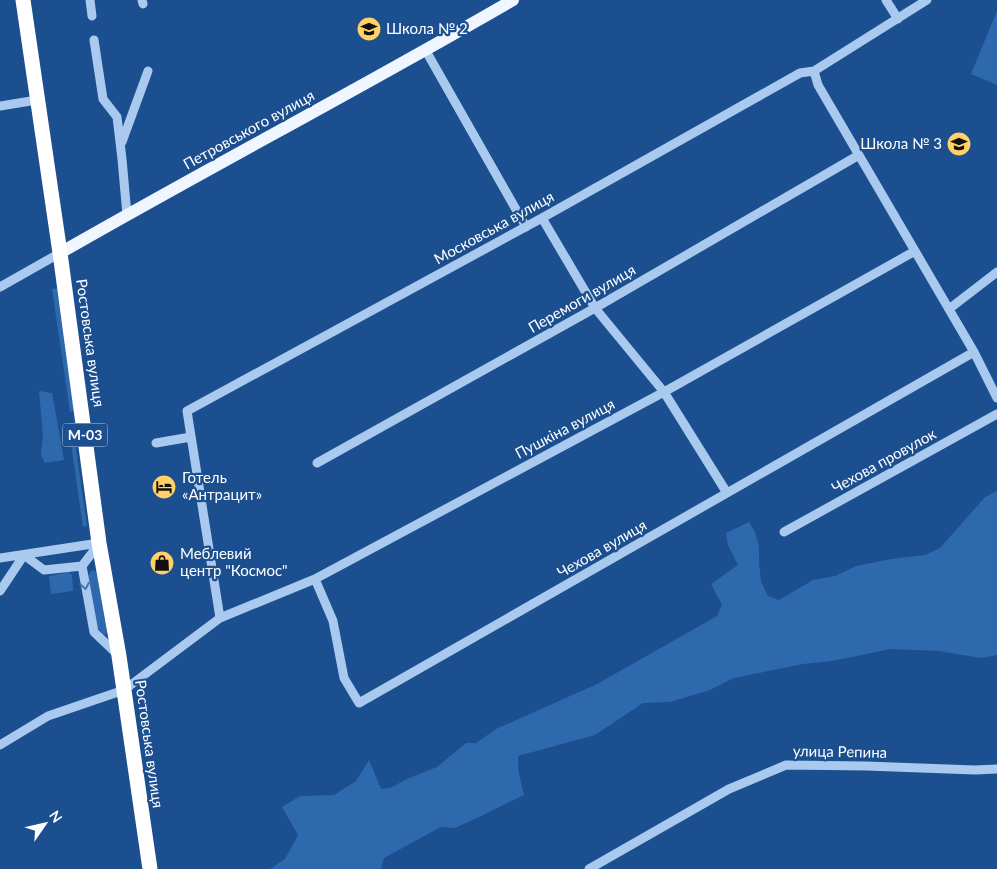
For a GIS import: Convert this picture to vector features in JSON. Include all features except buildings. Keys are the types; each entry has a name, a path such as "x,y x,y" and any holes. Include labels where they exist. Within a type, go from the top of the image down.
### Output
{"highway":[{"name":"Ростовська вулиця","path":"23,0 100,543 119,656 150,869"}],"main road":[{"name":"Петровського вулиця","path":"60,253 426,51 513,0"}],"street":[{"path":"90,0 92,16"},
{"path":"886,0 898,19"},
{"name":"Московська вулиця","path":"191,437 187,411 542,218 800,72 814,71 927,0"},
{"path":"94,40 103,98 117,118 127,215"},
{"path":"426,51 526,226"},
{"path":"120,145 148,71"},
{"path":"814,71 818,85 974,352 997,398"},
{"path":"0,106 37,100"},
{"name":"Перемоги вулиця","path":"317,463 595,308 859,155"},
{"path":"542,218 595,308 664,392 727,493"},
{"name":"Пушкіна вулиця","path":"0,745 48,716 124,690 220,618 315,579 664,392 915,251"},
{"name":"Петровського вулиця","path":"0,287 60,253"},
{"path":"949,309 997,272"},
{"name":"Чехова вулиця","path":"315,579 333,621 344,678 358,703 974,352"},
{"name":"Чехова провулок","path":"784,532 997,414"},
{"path":"156,443 191,437 220,618"},
{"path":"0,558 100,543"},
{"path":"24,554 44,570 82,566 100,543"},
{"path":"0,591 24,554"},
{"path":"82,566 94,632 119,656"},
{"name":"улица Репина","path":"589,869 729,789 786,765 997,769"}],"shaded area":[{"path":"997,11 997,85 971,74"},
{"path":"58,288 75,411 70,412 52,289"},
{"path":"39,391 52,393 64,460 45,463 41,455 43,436"},
{"path":"75,442 87,526 83,527 71,443"},
{"path":"997,491 997,655 981,658 938,651 891,649 734,678 710,690 670,702 643,703 595,735 518,756 518,769 524,795 455,828 441,827 384,858 381,869 270,869 285,859 298,835 282,807 300,796 334,795 356,781 369,760 381,789 390,788 437,767 466,743 476,743 496,729 597,684 717,616 722,605 711,584 738,565 728,545 726,533 749,522 755,532 759,546 761,581 768,596 779,600 813,580 835,576 856,566 925,555 940,548 985,497"},
{"path":"92,570 97,574 107,633 104,635 97,627 88,576"},
{"path":"69,572 72,575 73,591 51,594 49,576"}],"place":[{"name":"Школа № 2","path":"369,29"},
{"name":"Школа № 3","path":"959,144"},
{"name":"Готель «Антрацит»","path":"164,487"},
{"name":"Меблевий центр \"Космос\"","path":"162,563"}]}
